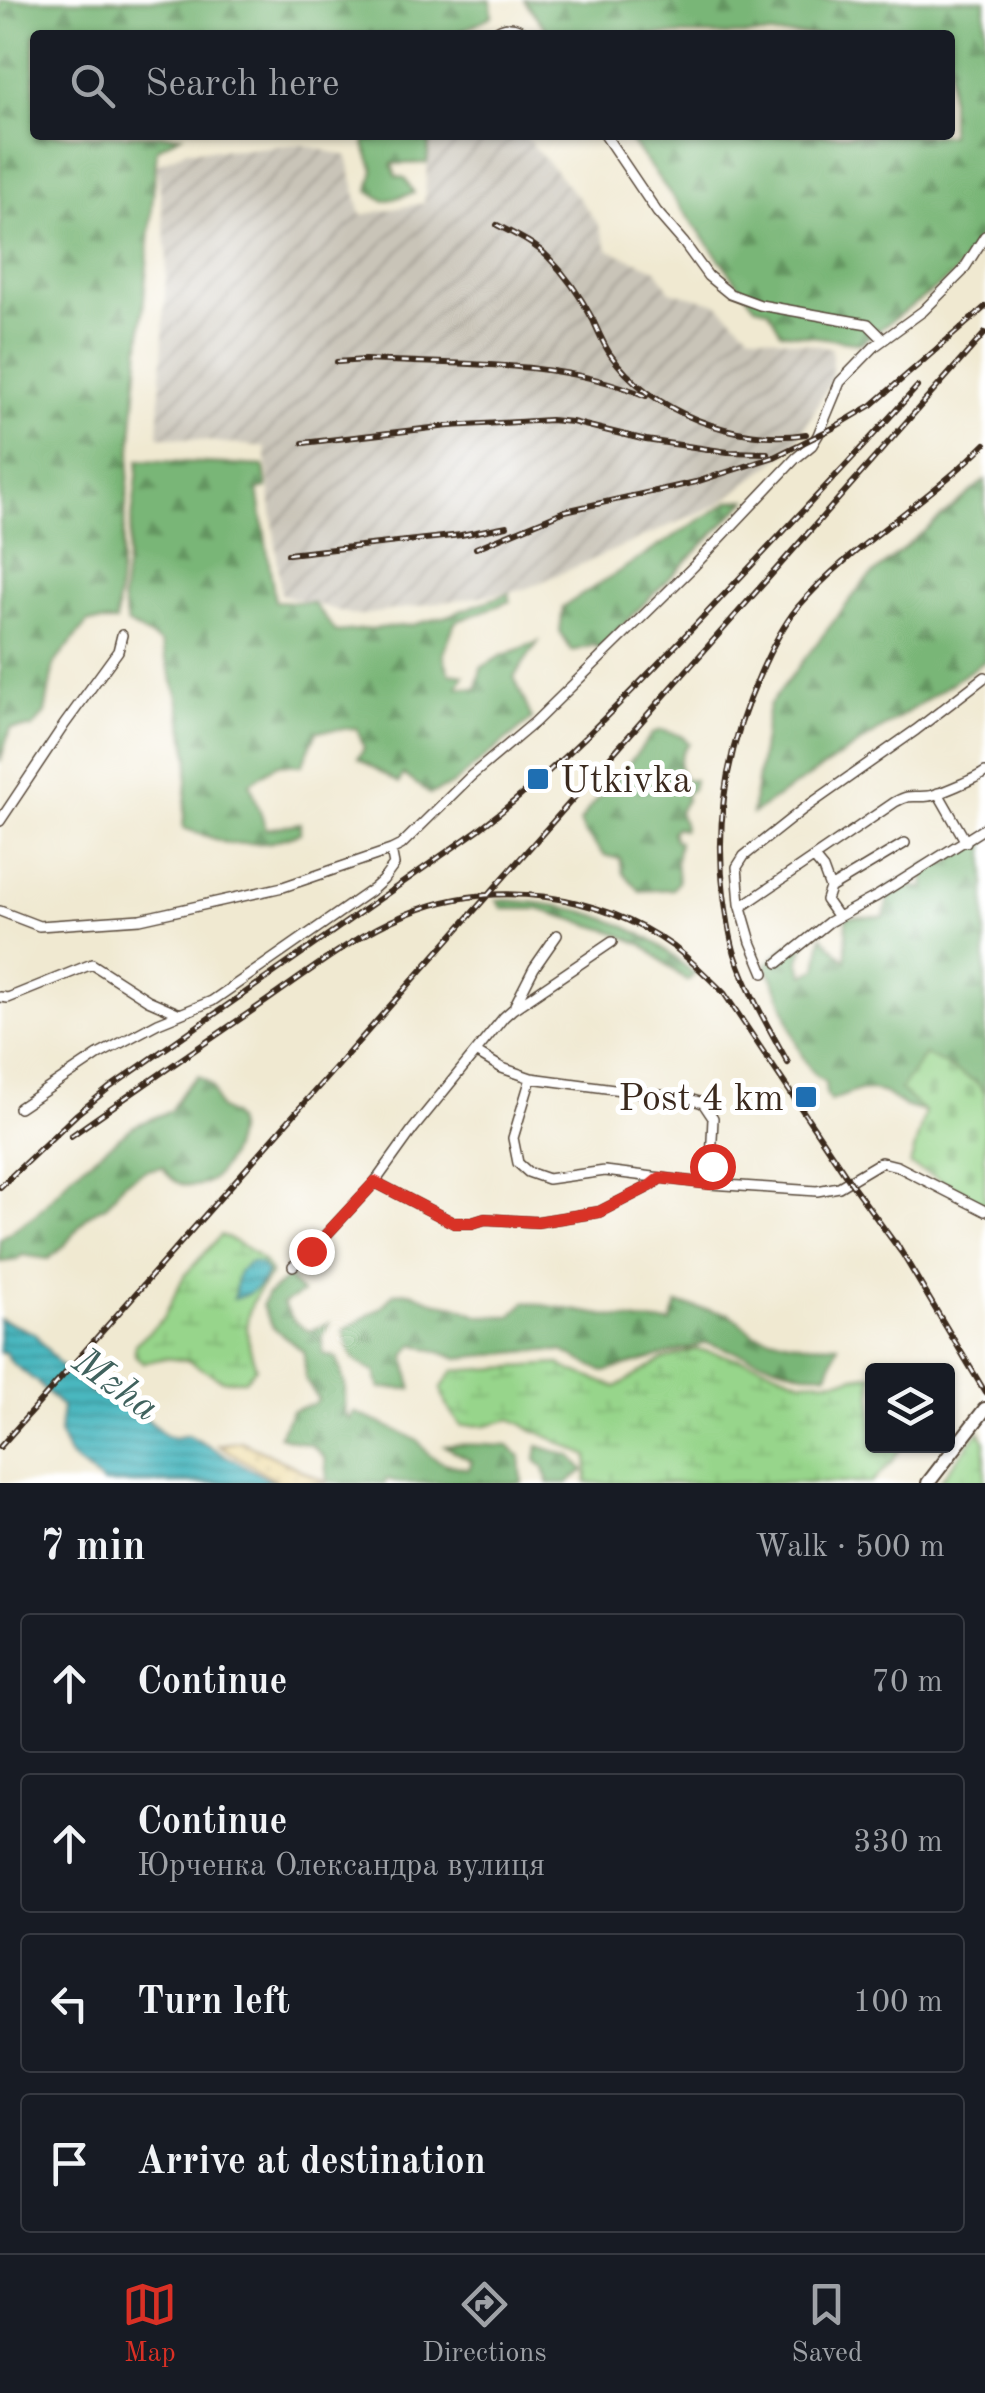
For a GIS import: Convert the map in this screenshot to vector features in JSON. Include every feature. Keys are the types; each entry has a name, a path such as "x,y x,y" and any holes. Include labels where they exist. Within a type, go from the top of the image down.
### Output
{"highway":[{"path":"928,1483 985,1409"}],"street":[{"path":"497,30 510,26 521,30"},
{"path":"608,140 657,212 708,276 730,294 760,305 868,324 882,340"},
{"path":"0,911 39,926 140,918 283,887 401,845 471,776 535,722 812,445 840,382 882,340 923,311 962,272 985,236"},
{"path":"0,821 118,651 122,635"},
{"path":"764,972 741,907 737,866 744,856 985,677"},
{"path":"741,907 895,802 911,795 932,796 985,772"},
{"path":"938,793 966,842"},
{"path":"778,963 838,917 985,828"},
{"path":"830,888 904,843"},
{"path":"19,1108 98,1055 212,1001 374,889 394,864 391,850"},
{"path":"814,858 830,888 826,900 838,917"},
{"path":"294,1266 375,1182 513,1008 557,935"},
{"path":"513,1008 612,942"},
{"path":"0,997 8,998 92,964 148,1000 180,1014"},
{"path":"477,1052 502,1068 531,1078 703,1103 714,1118 710,1184"},
{"path":"531,1078 513,1138 518,1163 548,1180 605,1171 710,1184 817,1191 831,1190 876,1164 888,1163 985,1211"},
{"path":"375,1182 454,1223 472,1223 485,1219 537,1222 599,1212 660,1178"}],"shaded area":[{"path":"430,140 528,140 598,224 609,250 656,269 670,291 717,303 750,333 832,348 832,378 794,447 719,504 525,589 357,616 281,594 265,447 158,436 167,255 157,165 186,150 300,144 347,156 361,215 424,203"}],"green space":[{"path":"0,0 491,0 492,16 463,30 30,30 30,140 172,140 157,149 116,622 88,622 54,664 45,713 33,728 10,729 0,762"},
{"path":"524,0 985,0 985,228 955,274 861,343 781,332 768,309 755,306 630,140 955,140 955,30 546,30"},
{"path":"366,140 429,140 427,163 392,164 396,176 405,178 414,193 385,201 369,191 374,170"},
{"path":"139,460 264,466 267,488 258,490 275,601 313,603 336,632 412,625 509,593 510,601 455,622 443,654 449,673 464,675 458,687 477,689 481,668 538,642 514,677 532,719 452,785 430,794 403,774 399,783 358,758 364,748 357,728 317,731 302,765 278,764 250,783 266,829 300,823 300,833 268,843 229,844 183,828 189,759 178,697 161,643 127,623 122,600"},
{"path":"985,480 985,661 752,814 769,705 865,581"},
{"path":"747,500 599,649 595,645 572,651 560,632 563,607 730,501"},
{"path":"661,730 682,736 689,743 679,764 684,779 694,780 679,811 683,830 676,827 672,832 679,842 678,882 673,889 640,891 623,873 620,859 604,855 580,822 653,733"},
{"path":"985,837 985,1093 977,1083 925,1112 872,1090 856,1091 830,1101 825,1082 809,1068 798,1047 766,964 787,946 807,936 799,961 804,975 817,969 822,936 846,961 846,917 884,917 891,884 925,888 923,865 948,862"},
{"path":"497,900 560,906 619,924 657,944 695,974 687,981 643,945 614,932 538,909 503,909"},
{"path":"925,1054 977,1083 985,1093 985,1205 910,1165 925,1112 900,1090"},
{"path":"198,1076 212,1087 219,1108 231,1115 236,1124 231,1150 216,1176 204,1184 190,1186 172,1178 163,1167 146,1170 123,1183 107,1205 88,1215 64,1246 48,1259 22,1255 0,1262 0,1239 35,1215 71,1175 134,1126 170,1111"},
{"path":"221,1235 256,1255 271,1274 255,1297 248,1318 248,1340 256,1367 245,1380 222,1380 189,1361 165,1358 143,1363 135,1355 135,1344 163,1319 184,1276"},
{"path":"288,1277 302,1293 283,1304 293,1320 308,1331 330,1323 322,1336 323,1354 337,1358 345,1386 345,1413 350,1420 354,1412 419,1442 429,1455 443,1463 469,1469 472,1461 445,1446 508,1446 520,1456 522,1483 327,1481 325,1458 313,1446 279,1436 292,1411 318,1399 306,1380 304,1352 273,1327 262,1306 267,1295"},
{"path":"410,1292 480,1316 511,1316 525,1302 671,1323 677,1304 730,1314 754,1334 805,1344 838,1345 827,1374 803,1373 707,1343 604,1372 562,1351 458,1358 414,1344 405,1355 412,1389 380,1388 375,1372 352,1356 344,1330 382,1307 394,1293"},
{"path":"697,1349 757,1363 802,1381 865,1375 865,1453 897,1453 871,1483 586,1483 588,1456 511,1419 461,1426 446,1405 441,1389 453,1371 560,1364 616,1387 662,1360"},
{"path":"979,1431 985,1441 985,1483 938,1483"},
{"path":"538,1446 571,1456 584,1470 567,1483 548,1483 544,1468 536,1460"}],"sand":[{"path":"241,1441 328,1483 281,1483 218,1445"}],"water":[{"path":"251,1262 260,1264 267,1273 253,1290 233,1299 238,1274"},
{"path":"0,1319 34,1333 60,1365 94,1395 129,1403 166,1436 188,1435 276,1483 103,1483 70,1457 59,1433 62,1407 11,1362 5,1352 0,1353"}],"railway":[{"path":"497,225 537,247 555,264 583,303 610,354 627,374 671,408 697,420 752,435 806,434"},
{"path":"476,548 565,511 696,482 774,457 872,405 985,307"},
{"path":"0,1447 985,333"},
{"path":"337,362 508,366 579,375 646,396"},
{"path":"0,1187 109,1088 478,830 538,781 677,644 917,387"},
{"path":"303,443 449,426 550,420 646,440 728,452 767,453"},
{"path":"788,1063 746,983 727,917 721,838 726,782 739,728 768,657 797,608 841,564 985,444"},
{"path":"288,554 461,535 507,526"},
{"path":"71,1136 330,956 387,923 440,903 475,896 545,897 579,903 644,929 681,952 724,993 904,1256"},
{"path":"896,1243 985,1392"}],"place":[{"name":"Utkivka","path":"538,779"},
{"name":"Post 4 km","path":"806,1097"}],"route":[{"path":"311,1251 375,1182 454,1223 485,1219 537,1222 599,1212 660,1178 710,1184 712,1166"}],"water label":[{"name":"Mzha","path":"117,1383"}]}
